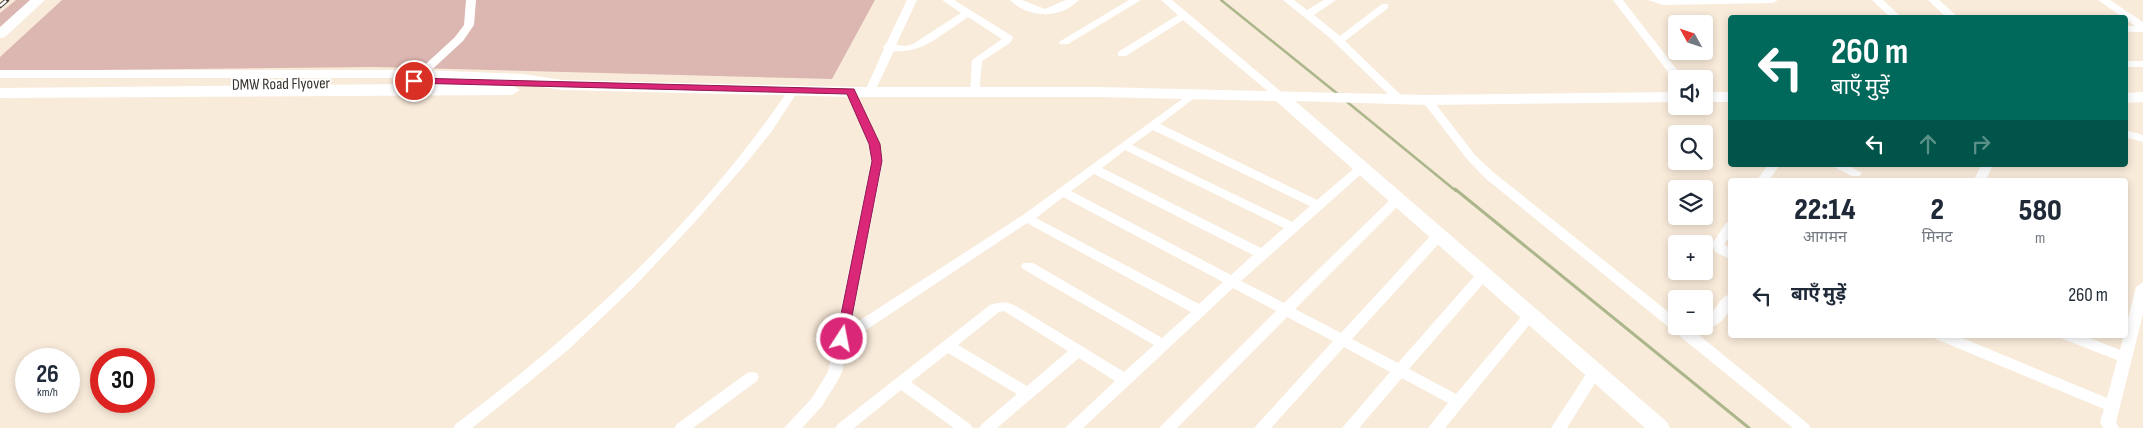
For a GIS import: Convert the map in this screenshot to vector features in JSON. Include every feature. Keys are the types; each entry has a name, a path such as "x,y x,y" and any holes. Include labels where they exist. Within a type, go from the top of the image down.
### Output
{"main road":[{"path":"0,34 38,0"},
{"path":"0,74 421,74 523,79 562,85 793,91 1192,94 1427,100 1668,97"},
{"name":"DMW Road Flyover","path":"0,85 414,81 562,85"},
{"path":"0,94 403,89 525,90 562,85"},
{"path":"1289,97 1362,168 1438,236 1531,314 1659,428"},
{"path":"1713,97 1728,97"},
{"path":"2128,98 2143,97"}],"street":[{"path":"421,74 459,38 469,25 471,0"},
{"path":"870,91 888,48 912,0"},
{"path":"947,0 1008,40 977,60 975,92"},
{"path":"1015,0 1043,14 1050,13 1069,1"},
{"path":"1064,42 1136,0"},
{"path":"1166,0 1289,97"},
{"path":"1288,0 1339,41 1392,98"},
{"path":"1307,15 1331,0"},
{"path":"1618,0 1673,70"},
{"path":"1653,0 1663,2 1773,0"},
{"path":"1877,0 1894,15"},
{"path":"1933,0 1950,15"},
{"path":"2103,0 2124,15"},
{"path":"1339,41 1385,6"},
{"path":"888,48 906,49 917,46 968,14"},
{"path":"1122,54 1184,15"},
{"path":"2128,18 2143,28"},
{"path":"2128,29 2143,28"},
{"path":"2128,64 2143,64"},
{"path":"461,428 497,401 603,311 673,240 743,158 793,91"},
{"path":"792,428 812,410 826,390 835,372 877,161 874,144 851,92"},
{"path":"842,339 1027,218 1192,94"},
{"path":"1427,100 1471,157 1489,175 1668,318"},
{"path":"1152,125 1318,205"},
{"path":"2128,135 2143,139"},
{"path":"1125,146 1293,227"},
{"path":"1764,178 1773,167"},
{"path":"1841,167 1856,173"},
{"path":"1073,428 1262,254 1362,168"},
{"path":"1094,169 1262,254"},
{"path":"1063,192 1458,401"},
{"path":"1167,428 1398,199"},
{"path":"1027,218 1200,311"},
{"path":"1728,229 1718,244 1720,249 1728,254"},
{"path":"1262,428 1438,236"},
{"path":"1028,266 1164,345"},
{"path":"1350,428 1483,275"},
{"path":"2111,428 2108,422 2124,357 2138,325 2143,287"},
{"path":"1713,321 1728,302"},
{"path":"854,425 902,383 995,308 1006,306 1125,380"},
{"path":"1436,428 1531,314"},
{"path":"1690,335 1803,428"},
{"path":"1948,338 2112,406"},
{"path":"2076,338 2124,357"},
{"path":"948,346 1028,394"},
{"path":"987,428 1078,351"},
{"path":"1559,428 1595,372"},
{"path":"682,428 752,377"},
{"path":"902,383 965,428"}],"shaded area":[{"path":"16,0 35,0 0,31 0,13"},
{"path":"62,0 875,0 832,79 374,67 0,71 0,57"}],"waterway":[{"path":"1221,0 1339,95"},
{"path":"1346,101 1456,191"},
{"path":"1455,189 1749,428"}],"railway":[{"path":"0,6 7,0"}],"route":[{"path":"414,81 851,92 874,144 877,161 842,339"}]}
